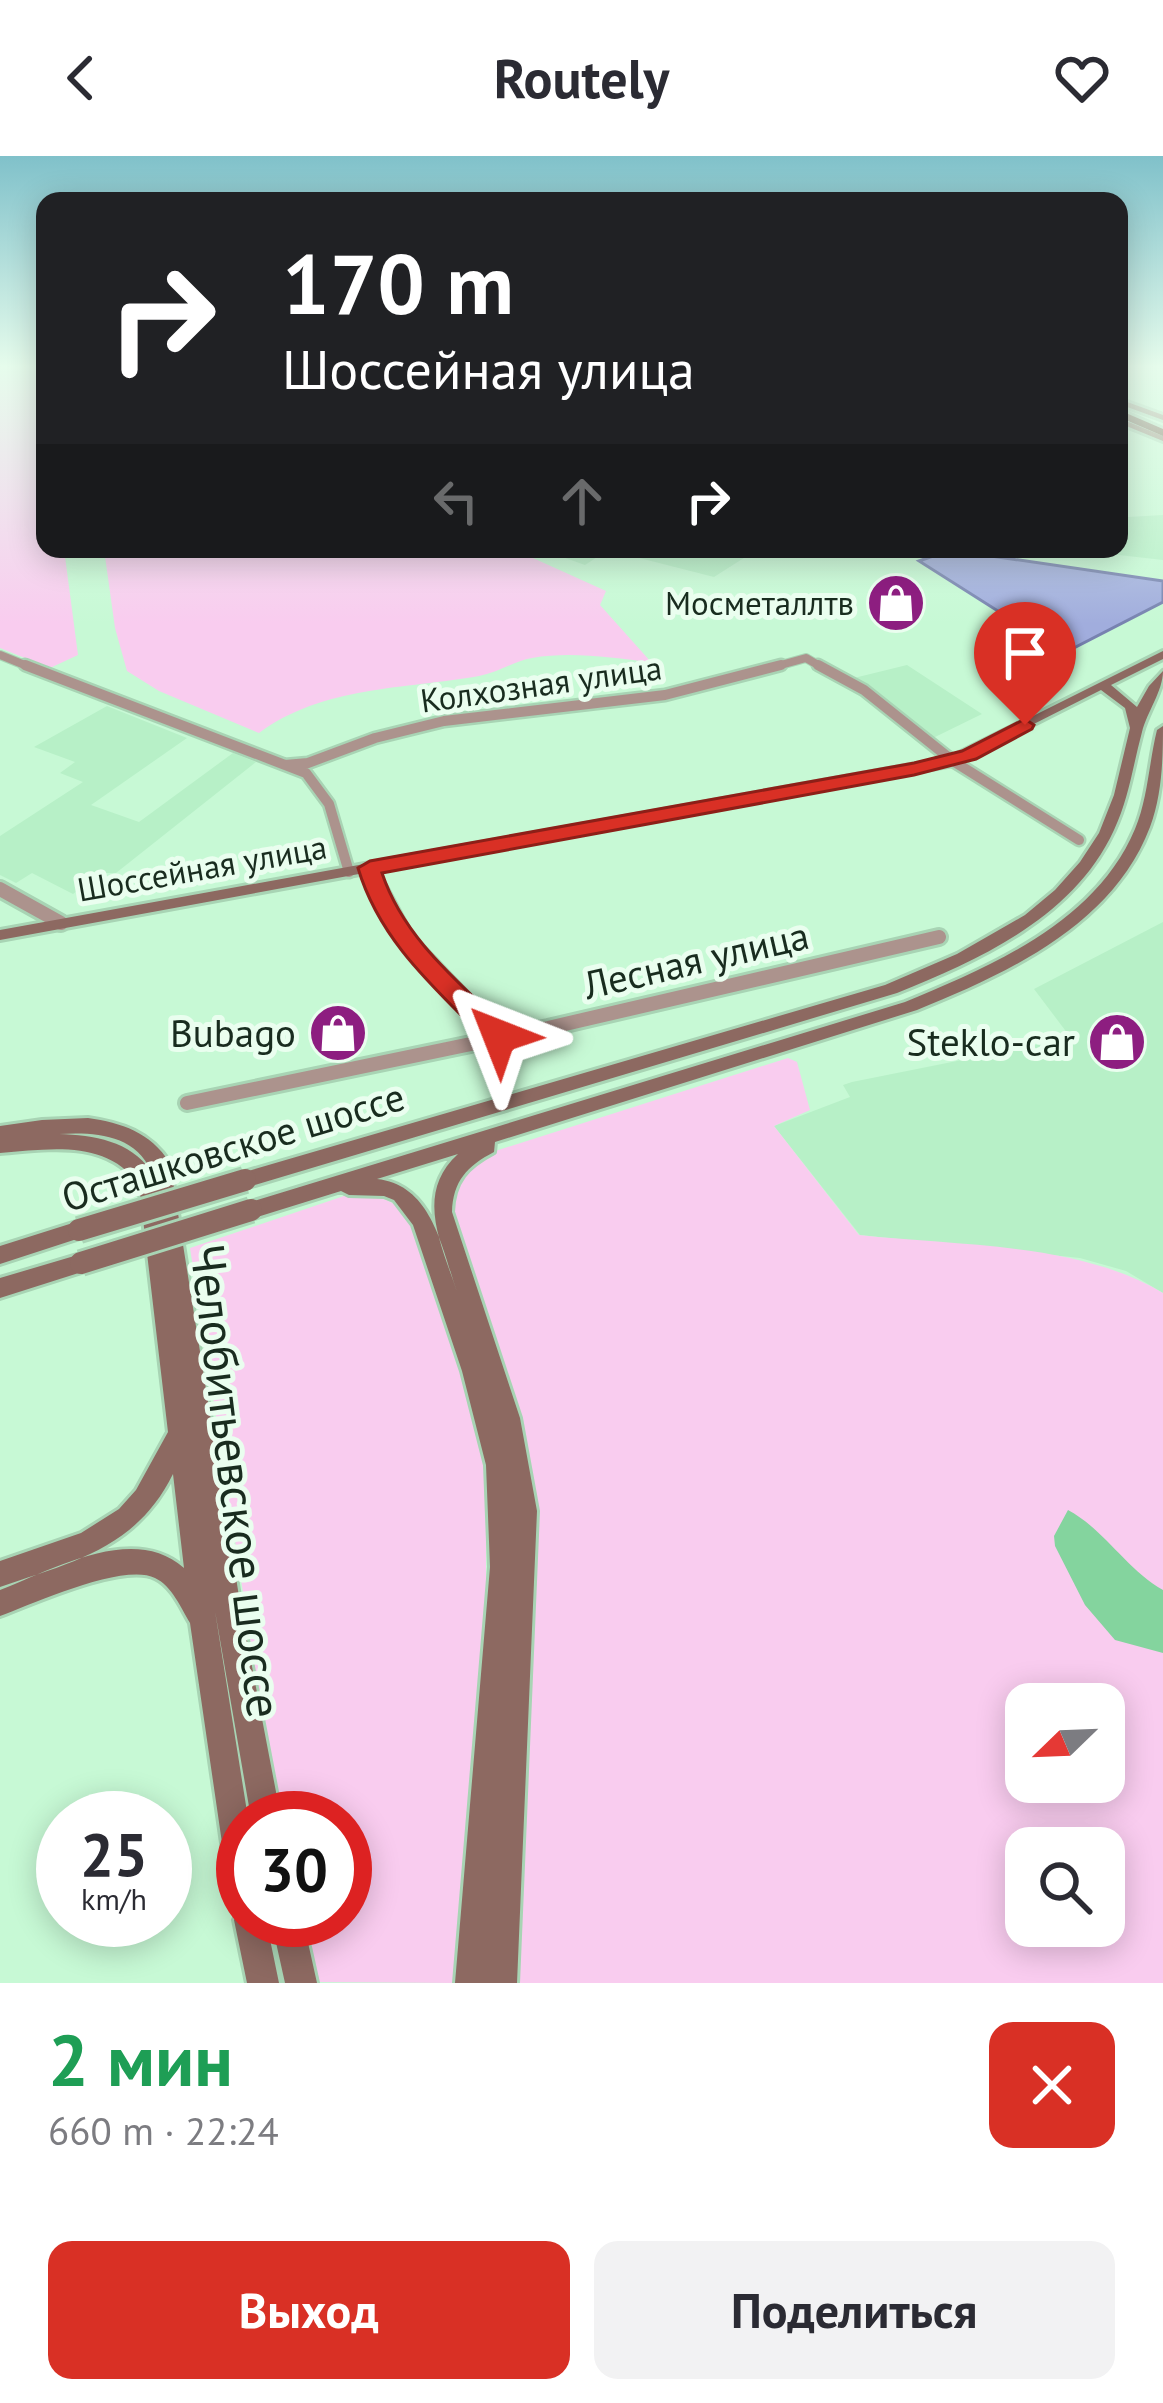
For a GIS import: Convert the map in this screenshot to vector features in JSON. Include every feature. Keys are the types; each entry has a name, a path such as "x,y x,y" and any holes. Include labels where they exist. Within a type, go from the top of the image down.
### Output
{"street":[{"name":"Шоссейная улица","path":"0,935 953,760 1163,654"},
{"path":"0,655 285,765 307,768 329,804 349,872"},
{"name":"Колхозная улица","path":"307,768 375,738 444,721 665,695 806,658 864,690 953,760"},
{"name":"Осташковское шоссе","path":"0,1254 891,989 986,948 1037,916 1069,887 1093,853 1112,823 1136,727 1163,675"},
{"path":"1105,682 1105,688 1131,706 1136,727"},
{"path":"1082,694 1121,700"},
{"name":"Осташковское шоссе","path":"6,1287 911,1006 1013,959 1076,914 1121,864 1141,832 1163,730"},
{"path":"953,760 1079,840"},
{"path":"370,868 381,904 408,945 499,1036"},
{"path":"0,889 61,923"},
{"name":"Лесная улица","path":"187,1103 939,937"},
{"path":"501,1983 525,1511 508,1418 448,1236 442,1193 457,1164 476,1151 560,1115"},
{"name":"Челобитьевское шоссе","path":"5,1143 75,1126 122,1132 152,1149 160,1163 228,1610 261,1791"},
{"name":"Челобитьевское шоссе","path":"5,1143 116,1149 140,1166 152,1196 203,1620 229,1791"},
{"path":"251,1210 345,1188 384,1188 412,1204 431,1242 489,1424 503,1514 503,1567 471,1983"},
{"path":"0,1574 98,1538 127,1522 157,1486 179,1434"},
{"path":"0,1603 131,1561 156,1564 178,1579 203,1620"},
{"path":"256,1947 263,1983"},
{"path":"293,1947 301,1983"}],"shaded area":[{"path":"0,453 36,453 36,558 65,558 78,655 50,668 0,648"},
{"path":"1163,515 1163,560 1128,556 1128,517"},
{"path":"105,558 533,558 606,591 600,605 651,662 577,655 532,658 479,676 337,698 310,706 259,733 159,691 127,671 115,628"},
{"path":"565,558 596,558 585,565"},
{"path":"639,558 744,558 714,577"},
{"path":"907,665 982,714 933,738 854,678"},
{"path":"107,706 187,738 91,805 139,822 233,753 256,762 116,873 102,873 73,894 32,873 16,883 0,875 0,836 83,782 60,773 75,762 34,747"},
{"path":"1163,922 1163,1293 1126,1271 1080,1258 860,1235 774,1126 850,1097 843,1085 852,1082 1071,1038 1034,989"},
{"path":"788,1058 797,1062 810,1110 774,1126 859,1235 1056,1255 1130,1276 1163,1293 1163,1983 509,1983 529,1652 451,1211 453,1190 473,1163 492,1152"},
{"path":"344,1196 390,1202 421,1237 486,1464 486,1605 454,1983 318,1982 311,1947 372,1947 372,1791 277,1791 190,1248"},
{"path":"1068,1510 1163,1590 1163,1653 1115,1640 1085,1605 1055,1546 1054,1536"}],"building":[{"path":"1005,558 1163,581 1163,602 1064,653 919,561"}],"place":[{"name":"Мосметаллтв","path":"896,603"},
{"name":"Bubago","path":"338,1033"},
{"name":"Steklo-car","path":"1117,1042"}],"route":[{"path":"499,1036 408,945 381,904 370,868 914,769 969,755 1025,725"}]}
